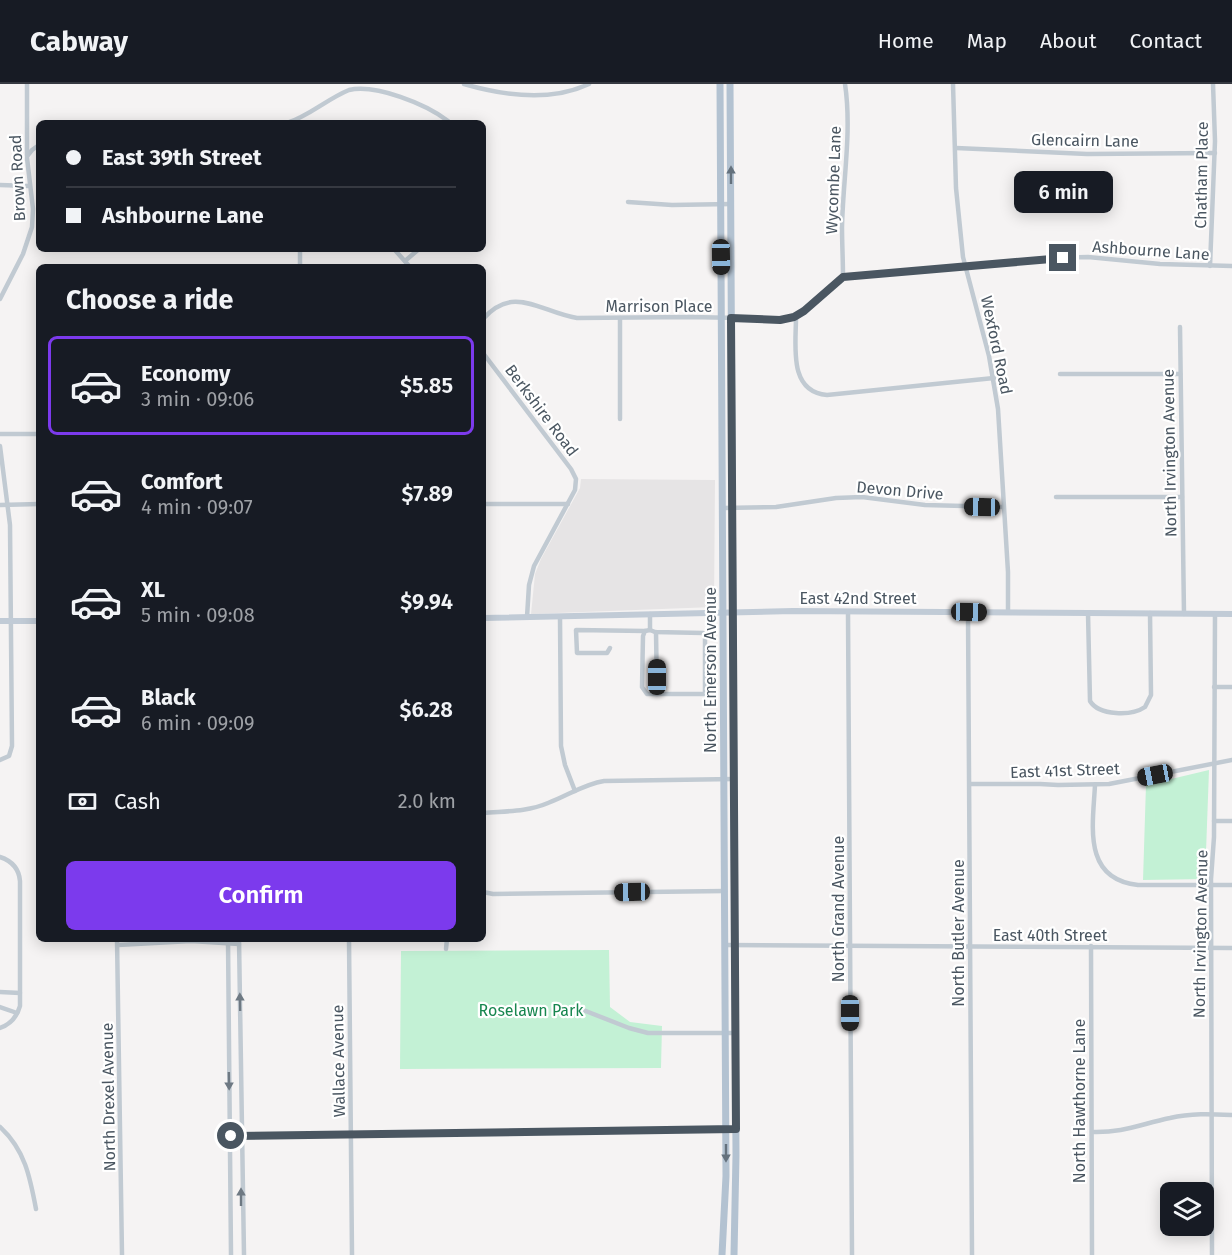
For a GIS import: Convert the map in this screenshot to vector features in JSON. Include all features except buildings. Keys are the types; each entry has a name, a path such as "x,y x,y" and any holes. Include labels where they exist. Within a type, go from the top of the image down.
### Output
{"main road":[{"name":"North Emerson Avenue","path":"720,84 726,1129 726,1197 722,1255"},
{"name":"North Emerson Avenue","path":"730,84 736,1033 734,1255"}],"street":[{"name":"Brown Road","path":"0,299 30,238 33,212 27,156 27,84"},
{"path":"464,84 505,93 525,94 563,91 589,84"},
{"name":"Wycombe Lane","path":"843,277 842,227 848,135 848,102 845,84"},
{"name":"Wexford Road","path":"953,84 957,196 966,266 994,378 999,420 1008,572 1008,612"},
{"name":"Chatham Place","path":"1210,266 1215,153 1213,84"},
{"path":"293,120 347,91 364,87 380,89 431,108 447,120"},
{"path":"27,156 36,147"},
{"name":"Glencairn Lane","path":"956,148 1087,154 1215,153"},
{"path":"0,185 29,186"},
{"path":"628,202 665,205 731,204"},
{"path":"397,252 408,264"},
{"path":"405,261 416,252"},
{"name":"Ashbourne Lane","path":"843,277 1070,257 1232,266"},
{"path":"843,277 796,316 798,374 804,385 817,394 827,395 994,378"},
{"name":"Marrison Place","path":"486,316 495,307 514,301 527,302 569,317 780,320 796,316"},
{"path":"620,318 620,419"},
{"name":"North Irvington Avenue","path":"1179,327 1184,614"},
{"name":"Berkshire Road","path":"486,357 573,472 576,487 532,571 526,617"},
{"path":"1060,374 1180,374"},
{"path":"0,434 36,434"},
{"path":"0,446 8,505 12,746 10,754 0,760"},
{"name":"Devon Drive","path":"723,508 776,507 836,498 862,497 887,498 925,505 1003,507"},
{"path":"1056,497 1182,497"},
{"path":"0,505 36,504"},
{"path":"486,504 568,504"},
{"name":"East 42nd Street","path":"486,618 723,612 1232,614"},
{"name":"North Grand Avenue","path":"848,612 852,1255"},
{"name":"North Butler Avenue","path":"969,612 972,1255"},
{"path":"1088,613 1089,693 1093,705 1104,712 1133,712 1145,707 1151,695 1150,613"},
{"path":"650,614 657,694"},
{"name":"North Irvington Avenue","path":"1212,1255 1211,885 1214,821 1215,614"},
{"path":"560,617 561,741 565,765 575,791"},
{"path":"0,621 36,621"},
{"path":"610,648 607,653 577,652 576,630 650,631 700,632 705,637 705,694 647,694 642,687 650,631"},
{"path":"1214,687 1232,687"},
{"name":"East 41st Street","path":"970,784 1095,785 1232,760"},
{"path":"486,813 532,808 589,785 608,780 734,779"},
{"path":"1095,785 1094,849 1107,873 1120,881 1133,884 1232,885"},
{"path":"1214,821 1232,821"},
{"path":"0,857 15,867 20,878 20,993 17,1013 11,1022 0,1028"},
{"path":"486,893 725,891"},
{"name":"North Drexel Avenue","path":"117,942 122,1255"},
{"path":"228,942 231,1255"},
{"path":"239,942 243,1255"},
{"name":"Wallace Avenue","path":"349,942 352,1255"},
{"path":"446,949 447,942"},
{"name":"East 40th Street","path":"725,945 1232,948"},
{"name":"North Hawthorne Lane","path":"1091,946 1092,1255"},
{"path":"0,992 20,993"},
{"path":"0,1007 17,1013"},
{"path":"553,1010 578,1008 648,1033 736,1033"},
{"path":"1092,1132 1124,1131 1179,1116 1232,1115"},
{"path":"0,1127 27,1167 36,1209"},
{"path":"231,1136 736,1129"}],"shaded area":[{"path":"581,479 715,480 714,607 531,614 535,574 580,488"}],"green space":[{"path":"1209,770 1205,879 1143,880 1146,785"},
{"name":"Roselawn Park","path":"609,950 610,1007 630,1022 662,1026 661,1068 400,1069 401,951"}],"route":[{"path":"231,1136 736,1129 731,318 780,320 794,317 801,314 843,277 1063,258"}]}
